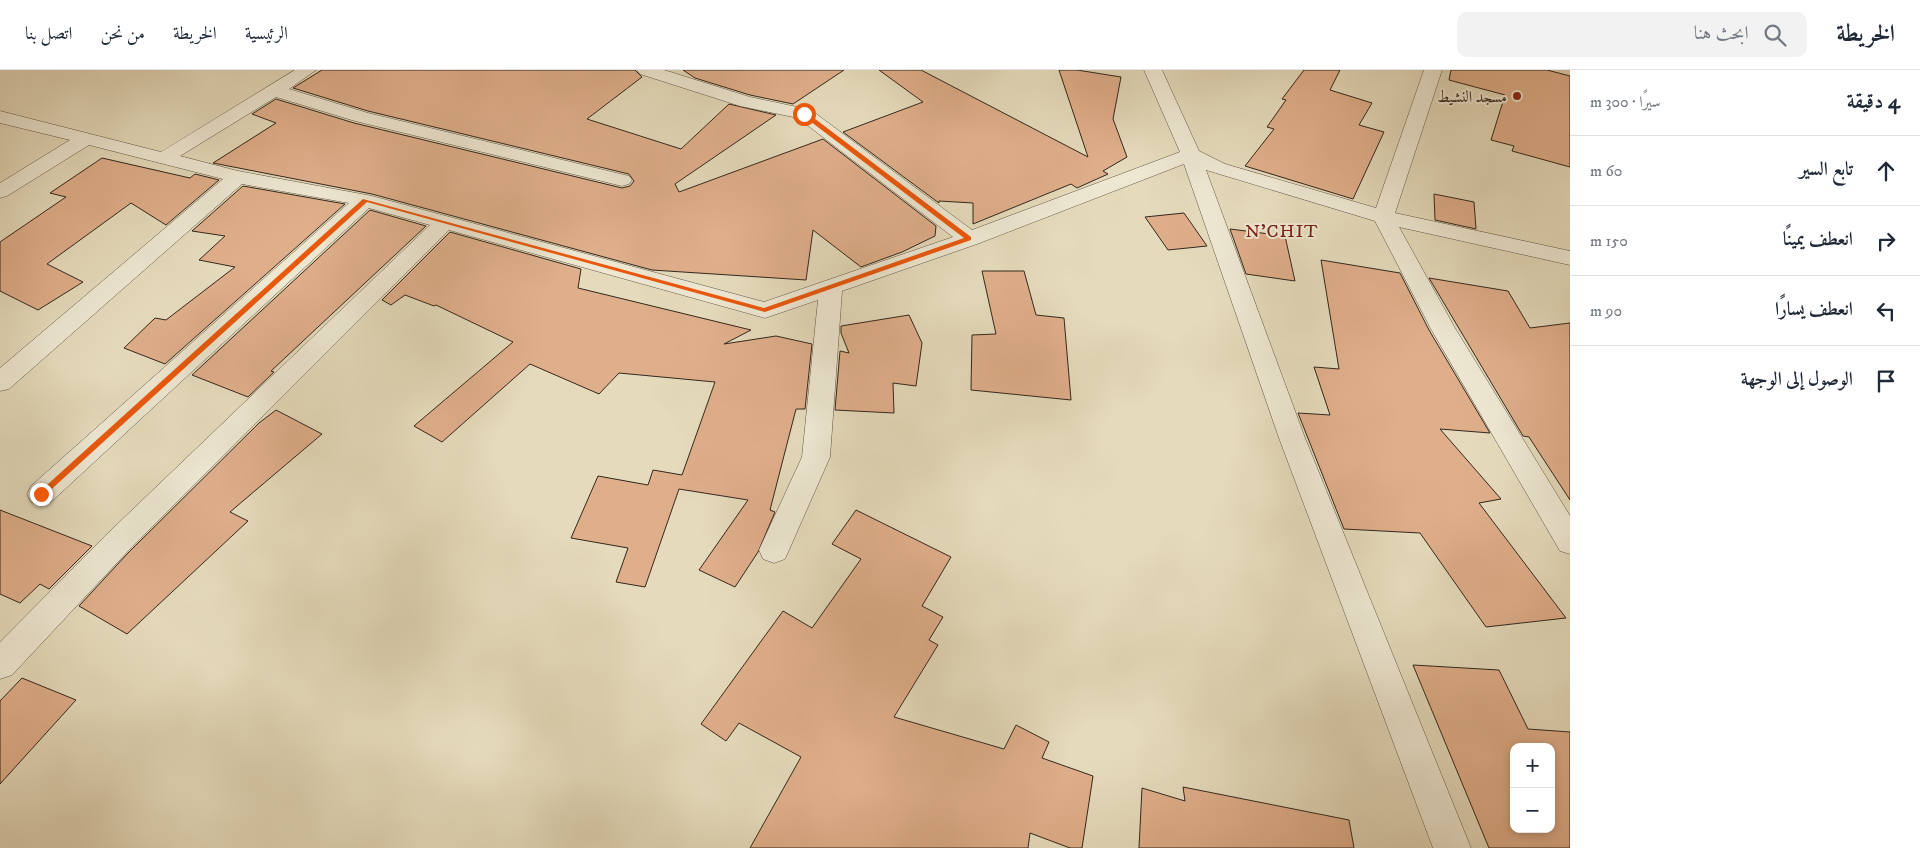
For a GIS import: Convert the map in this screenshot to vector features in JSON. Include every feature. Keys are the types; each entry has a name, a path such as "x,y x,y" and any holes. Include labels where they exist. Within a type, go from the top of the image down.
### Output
{"street":[{"path":"164,158 307,70"},
{"path":"646,70 746,102 804,114 969,239"},
{"path":"1153,70 1191,155 1292,438 1452,848"},
{"path":"1433,70 1383,217 1443,329 1570,542"},
{"path":"273,90 362,116 622,180"},
{"path":"0,117 238,177 365,200 765,310 969,239 1191,155 1218,168 1383,217 1570,258"},
{"path":"0,192 87,138"},
{"path":"0,382 238,177"},
{"path":"41,494 365,200"},
{"path":"0,664 117,543 446,221"},
{"path":"774,550 816,457 831,287"}],"building":[{"path":"322,70 635,70 642,77 587,119 681,149 729,104 776,115 675,184 679,192 823,139 936,226 935,236 902,252 861,267 813,230 806,280 652,270 372,194 213,163 276,123 252,114 276,99 354,123 622,188 630,186 634,181 629,174 368,111 293,88"},
{"path":"683,70 844,70 793,104 750,95 695,78"},
{"path":"879,70 921,70 1088,157 1059,70 1077,70 1121,77 1113,119 1127,157 1103,171 1108,174 1077,188 1071,184 973,224 973,203 939,201 939,203 843,132 923,102"},
{"path":"1304,70 1340,70 1330,90 1372,103 1359,125 1384,132 1353,199 1245,166 1274,129 1267,127 1286,100 1282,99"},
{"path":"1451,70 1547,70 1570,76 1570,167 1512,151 1514,146 1491,140 1505,95 1449,80"},
{"path":"102,158 190,178 195,174 219,180 166,225 131,203 47,264 83,282 38,310 0,291 0,242 66,197 50,193"},
{"path":"243,186 345,204 165,364 124,348 155,318 166,320 235,267 199,260 225,236 192,231"},
{"path":"1434,194 1474,202 1476,229 1435,220"},
{"path":"370,210 426,226 271,371 274,372 248,397 192,375"},
{"path":"1184,213 1207,246 1168,250 1145,217"},
{"path":"1230,229 1285,236 1295,281 1246,274"},
{"path":"450,232 581,269 578,288 751,330 724,344 776,336 812,344 805,409 796,409 770,510 775,512 758,552 735,587 699,570 748,500 679,489 645,587 616,582 628,548 571,538 598,476 648,485 653,470 682,475 715,382 619,373 599,394 530,364 442,442 414,426 513,342 436,305 434,306 405,295 391,305 382,300"},
{"path":"1321,260 1400,273 1429,330 1490,433 1440,429 1501,499 1479,503 1566,618 1486,627 1420,533 1344,529 1298,413 1330,415 1314,367 1339,369"},
{"path":"982,271 1024,271 1036,315 1064,318 1071,400 971,390 972,335 996,334"},
{"path":"1429,278 1508,291 1530,328 1570,323 1570,500 1529,437 1523,436"},
{"path":"909,315 922,343 916,386 893,383 894,413 835,410 840,351 849,353 841,333 841,326"},
{"path":"276,410 322,434 230,512 248,521 127,634 79,606 128,553 259,423"},
{"path":"0,510 92,546 49,589 40,584 20,603 0,594"},
{"path":"856,510 951,557 922,606 943,617 929,640 938,645 894,717 1004,749 1016,725 1049,742 1042,758 1093,776 1082,848 1070,848 1030,833 1028,848 750,848 801,757 739,723 726,741 701,724 783,611 812,628 861,559 832,544"},
{"path":"1413,665 1499,670 1528,729 1570,732 1570,848 1489,848"},
{"path":"22,678 76,700 0,784 0,701"},
{"path":"1183,787 1349,820 1354,848 1139,848 1142,788 1185,801"}],"place":[{"name":"مسجد النشيط","path":"1517,96"}],"district":[{"name":"N'CHIT","path":"1282,231"}],"route":[{"path":"41,494 365,200 765,310 969,239 804,114"}]}
